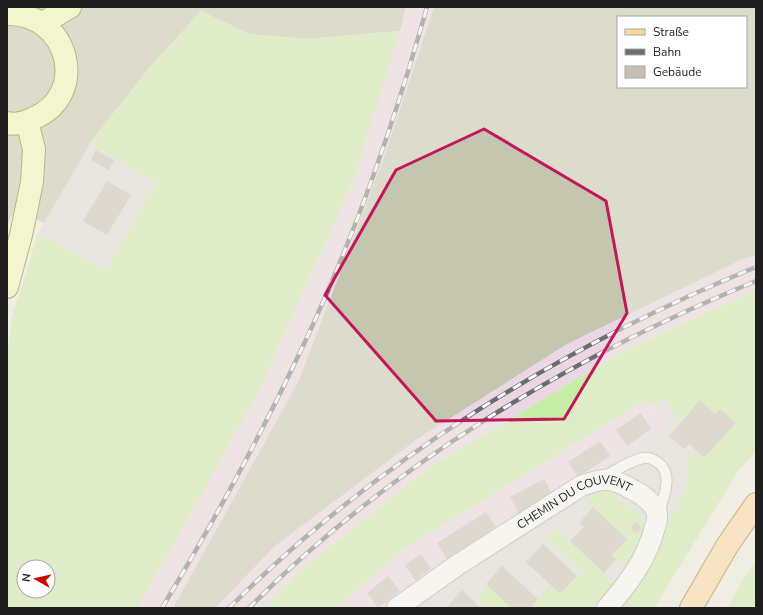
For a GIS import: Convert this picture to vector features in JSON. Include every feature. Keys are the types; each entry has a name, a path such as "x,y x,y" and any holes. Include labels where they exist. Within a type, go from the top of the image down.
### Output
{"main road":[{"path":"42,23 70,7"},
{"path":"7,14 20,14 32,17 53,32 61,44 67,71 64,85 50,108 39,116 17,122 34,149 32,182 21,235 7,286"},
{"path":"691,608 727,546 756,504"}],"street":[{"name":"CHEMIN DU COUVENT","path":"397,608 462,562 581,486 598,479 611,479 642,495 655,509 657,516"},
{"path":"607,608 623,590 645,555 653,536 657,516"}],"lane":[{"path":"598,479 636,460 644,458 653,459 661,464 665,471 666,490 657,516"}],"highlighted area":[{"path":"484,129 606,201 627,313 564,419 436,421 325,295 396,170"}],"shaded area":[{"path":"7,7 406,7 400,31 306,39 249,34 201,11 149,68 91,142 44,223 15,209 7,226"},
{"path":"406,7 434,7 382,163 299,380 173,608 137,608 258,392 354,179"},
{"path":"434,7 756,7 756,255 741,260 567,344 416,440 275,546 215,608 173,608 299,380 382,163"},
{"path":"90,143 157,183 105,272 38,233"},
{"path":"756,255 756,290 622,352 430,467 300,571 264,608 215,608 275,546 416,440 567,344 741,260"},
{"path":"748,340 756,411 641,576 621,608 391,608 665,425 652,406"},
{"path":"646,400 665,425 598,473 391,608 336,608 404,549"}],"green space":[{"path":"201,11 249,34 306,39 400,31 354,179 258,392 137,608 7,608 7,355 12,317 38,233 105,271 157,183 90,143 149,68"},
{"path":"756,290 756,452 739,470 654,608 621,608 641,576 690,479 685,463 696,451 704,458 736,423 720,409 715,414 700,401 681,422 664,398 652,406 646,400 404,549 336,608 264,608 300,571 430,467 622,352"},
{"path":"605,490 614,494 640,516 644,522 646,529 643,543 628,569 612,555 593,507 585,501"},
{"path":"555,529 604,573 607,579 614,585 590,608 530,608 549,586 558,595 582,571 547,538"},
{"path":"756,562 756,608 728,608 744,578"},
{"path":"488,586 511,608 486,608 476,599"}],"building":[{"path":"96,150 114,160 109,170 91,160"},
{"path":"107,181 131,195 107,235 83,221"},
{"path":"700,400 715,414 720,409 736,423 704,458 689,444 684,449 669,436"},
{"path":"641,413 651,429 627,446 616,430"},
{"path":"600,441 610,456 578,477 568,462"},
{"path":"544,479 553,495 519,514 510,497"},
{"path":"593,507 627,539 612,555 616,559 604,573 570,541 584,527 579,523"},
{"path":"486,512 496,527 447,559 437,543"},
{"path":"638,522 641,530 634,533 631,525"},
{"path":"543,544 577,576 560,594 526,562"},
{"path":"421,554 431,569 415,580 405,565"},
{"path":"502,566 538,599 530,608 511,608 486,584"},
{"path":"388,576 400,591 378,608 367,593"},
{"path":"462,590 481,608 446,608"}],"railway":[{"path":"162,608 202,540 258,437 328,292 375,171 427,7"},
{"path":"229,608 286,554 347,503 410,456 476,412 543,371 613,333 756,267"},
{"path":"249,608 304,556 362,507 423,462 486,419 551,380 619,344 687,311 756,281"}]}
